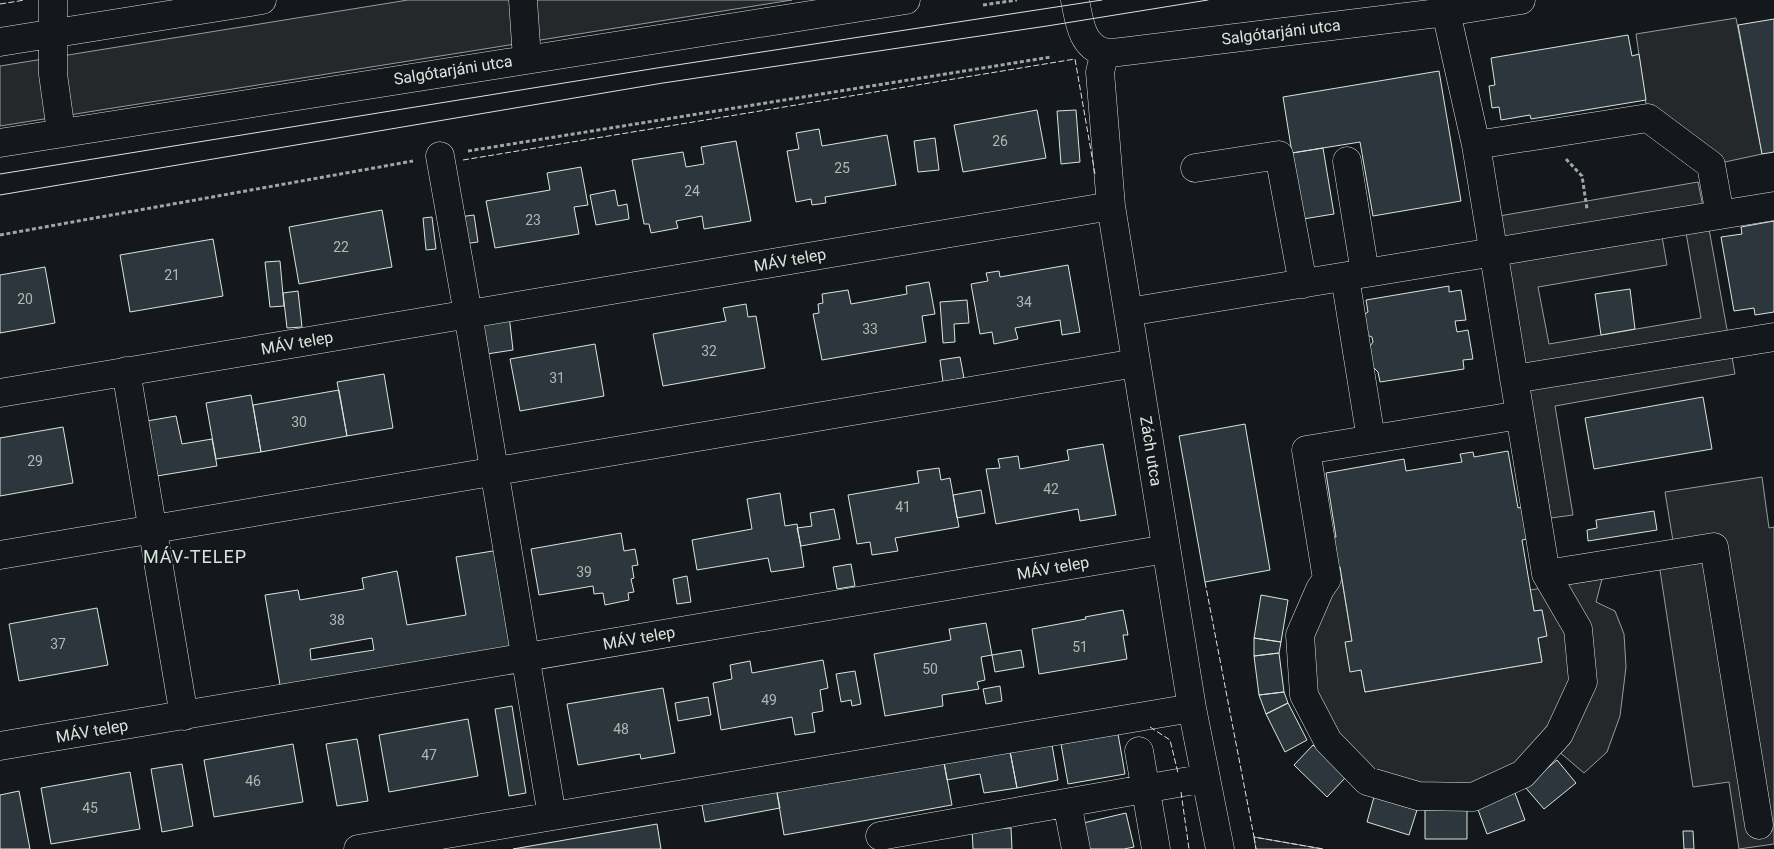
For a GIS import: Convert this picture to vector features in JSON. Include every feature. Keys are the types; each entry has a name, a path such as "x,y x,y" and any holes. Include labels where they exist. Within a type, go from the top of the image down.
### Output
{"street":[{"path":"53,0 53,74 61,132"},
{"path":"0,42 262,0"},
{"path":"524,0 527,59"},
{"name":"Salgótarjáni utca","path":"0,143 527,59 778,10 906,0"},
{"path":"1075,0 1080,30 1092,47 1105,52"},
{"name":"Salgótarjáni utca","path":"1105,52 1138,50 1446,12 1521,0"},
{"path":"1446,12 1476,145 1546,574 1578,628 1583,682 1559,734 1523,774 1473,797 1418,796 1367,781 1328,742 1304,695 1300,635 1320,589 1327,578 1306,450 1520,415"},
{"name":"Zách utca","path":"1105,52 1100,72 1111,206 1192,708 1220,849"},
{"path":"1476,145 1648,118 1711,165 1720,215"},
{"path":"1195,168 1279,155 1303,284"},
{"path":"440,156 552,816"},
{"path":"1347,161 1355,275 1371,439"},
{"name":"MÁV telep","path":"0,393 1111,206"},
{"path":"1128,312 1774,206"},
{"path":"1514,379 1774,338"},
{"path":"0,554 1136,363"},
{"path":"126,372 184,716"},
{"path":"1546,574 1714,547 1759,825"},
{"name":"MÁV telep","path":"0,746 1166,549"},
{"path":"358,849 1192,708"},
{"path":"1139,751 1156,849"},
{"path":"880,836 1206,778"},
{"path":"1068,803 1076,849"}],"path":[{"path":"983,5 1017,0"},
{"path":"0,236 440,156 1050,57"},
{"path":"1557,132 1561,153 1582,176 1592,236"}],"shaded area":[{"path":"408,0 792,0 0,126 0,66"},
{"path":"1736,18 1762,154 1697,168 1650,132 1636,34"},
{"path":"1698,182 1703,207 1658,214 1667,265 1538,287 1549,344 1701,318 1686,233 1709,229 1735,374 1555,406 1573,515 1551,518 1499,216"},
{"path":"1762,477 1769,528 1774,527 1774,844 1739,849 1729,782 1693,787 1656,544 1673,541 1665,492"},
{"path":"1341,575 1352,641 1361,670 1365,692 1542,662 1538,638 1546,636 1542,610 1534,611 1530,590 1602,579 1596,602 1615,611 1624,634 1626,667 1620,716 1607,752 1584,773 1550,744 1473,797 1367,781 1304,695 1320,589 1327,579"},
{"path":"1254,837 1323,849 1256,849"}],"building":[{"path":"1774,19 1774,152 1762,154 1738,25"},
{"path":"1628,35 1632,56 1639,54 1646,100 1531,119 1530,115 1501,120 1499,107 1492,108 1489,86 1495,85 1491,58"},
{"path":"1439,71 1461,201 1373,216 1360,142 1292,153 1283,97"},
{"path":"1037,110 1046,158 963,172 954,125"},
{"path":"1076,110 1080,162 1061,164 1057,111"},
{"path":"819,129 822,146 887,135 896,185 825,197 826,203 812,205 811,199 796,202 787,151 799,149 796,133"},
{"path":"935,138 939,170 918,172 914,141"},
{"path":"736,141 751,221 704,229 702,216 676,221 678,228 651,233 649,224 644,224 632,160 683,152 686,167 704,164 701,147"},
{"path":"1323,148 1334,214 1303,219 1292,153"},
{"path":"581,167 588,205 574,207 579,234 495,248 486,201 550,190 547,173"},
{"path":"615,190 618,206 627,204 629,219 596,225 590,195"},
{"path":"382,210 392,267 299,284 289,227"},
{"path":"474,215 478,242 463,244 459,217"},
{"path":"432,217 436,249 426,250 423,218"},
{"path":"1774,221 1774,312 1755,315 1754,308 1734,311 1721,237 1742,234 1741,227"},
{"path":"213,239 223,296 130,312 120,255"},
{"path":"280,261 284,306 270,307 265,262"},
{"path":"1068,265 1080,332 1062,335 1060,320 1015,328 1018,339 994,344 992,332 980,334 971,284 988,281 986,273 999,271 1000,277"},
{"path":"45,267 55,323 0,333 0,275"},
{"path":"929,282 935,314 922,316 926,342 822,360 813,314 819,313 818,304 823,303 822,294 848,290 851,304 907,294 906,286"},
{"path":"1449,286 1449,292 1461,290 1466,320 1455,321 1457,332 1468,330 1473,359 1463,360 1464,369 1380,382 1378,372 1370,364 1368,349 1373,342 1372,337 1367,335 1363,315 1368,312 1366,300"},
{"path":"1630,289 1635,329 1601,335 1595,294"},
{"path":"298,291 302,327 287,328 283,293"},
{"path":"967,300 969,323 954,324 955,342 943,343 940,302"},
{"path":"746,304 748,317 756,316 765,368 663,386 653,334 726,321 723,308"},
{"path":"509,315 513,350 480,355 475,320"},
{"path":"595,344 604,396 520,411 510,359"},
{"path":"960,357 964,378 943,382 940,360"},
{"path":"384,374 393,428 347,436 337,382"},
{"path":"339,390 347,436 261,452 253,405"},
{"path":"251,395 261,452 216,459 206,403"},
{"path":"1703,397 1712,449 1594,469 1585,418"},
{"path":"176,416 182,444 212,439 217,466 151,477 141,422"},
{"path":"1245,424 1270,570 1205,582 1179,436"},
{"path":"63,427 73,483 0,496 0,438"},
{"path":"1103,444 1116,515 1080,521 1078,509 996,524 986,469 1000,468 998,459 1018,456 1020,469 1069,460 1067,450"},
{"path":"1508,451 1518,508 1528,506 1533,538 1522,540 1534,611 1542,610 1547,636 1538,638 1542,662 1365,692 1361,670 1350,672 1345,642 1352,641 1340,567 1334,568 1329,538 1336,537 1326,473 1404,459 1406,471 1462,462 1460,454 1473,452 1474,457"},
{"path":"939,468 941,480 950,478 959,527 895,538 898,551 872,555 870,542 857,544 848,495 919,483 917,471"},
{"path":"981,490 985,513 957,518 953,495"},
{"path":"780,493 785,526 797,524 804,567 771,572 768,558 697,570 692,540 752,529 747,499"},
{"path":"834,509 840,539 801,546 797,528 812,526 810,513"},
{"path":"1654,511 1657,530 1588,541 1587,530 1597,528 1596,520"},
{"path":"621,533 624,551 635,549 638,565 632,566 634,578 631,579 634,592 628,593 629,600 605,605 603,593 594,594 593,586 539,595 531,549"},
{"path":"499,550 516,652 281,691 265,595 298,590 300,600 364,589 362,578 397,571 407,625 466,615 456,557","holes":["372,638 374,650 311,660 310,649"]},
{"path":"851,564 855,586 837,589 833,567"},
{"path":"687,576 691,602 677,604 673,579"},
{"path":"1261,595 1288,600 1281,642 1254,638"},
{"path":"97,608 108,665 19,681 9,624"},
{"path":"1123,610 1128,635 1123,635 1127,659 1039,674 1032,629"},
{"path":"986,623 992,655 981,657 985,680 977,682 979,689 942,695 943,706 885,716 874,654 951,640 949,629"},
{"path":"1254,638 1281,642 1279,653 1254,656"},
{"path":"1021,650 1024,667 995,672 992,655"},
{"path":"1279,653 1284,692 1259,695 1254,656"},
{"path":"823,660 828,688 820,690 823,711 812,713 815,732 795,735 792,717 721,730 713,683 732,679 730,665 750,661 752,673"},
{"path":"855,671 861,704 852,706 851,700 841,702 836,674"},
{"path":"1000,686 1002,701 986,704 983,689"},
{"path":"663,688 675,753 641,759 640,754 578,765 567,704"},
{"path":"1284,692 1288,703 1266,714 1259,695"},
{"path":"708,697 711,715 678,721 675,703"},
{"path":"1288,703 1307,740 1285,752 1266,714"},
{"path":"512,706 526,793 509,796 495,709"},
{"path":"468,719 478,776 389,792 379,735"},
{"path":"1118,734 1125,774 1068,784 1061,744"},
{"path":"357,739 368,801 337,806 326,744"},
{"path":"1051,739 1058,780 1017,788 1009,746"},
{"path":"293,744 303,802 214,817 204,760"},
{"path":"1313,745 1346,777 1327,797 1294,765"},
{"path":"1009,746 1017,788 984,793 980,774 947,780 943,757"},
{"path":"943,757 952,805 784,835 776,787"},
{"path":"1557,760 1576,783 1544,809 1525,787"},
{"path":"182,764 193,826 162,832 151,769"},
{"path":"130,772 140,829 51,844 41,788"},
{"path":"776,787 780,808 705,822 701,800"},
{"path":"19,791 30,849 0,849 0,795"},
{"path":"1515,793 1525,820 1487,834 1477,807"},
{"path":"1374,797 1417,810 1409,835 1367,822"},
{"path":"1425,810 1467,810 1467,839 1425,839"},
{"path":"1126,813 1134,847 1124,849 1085,849 1079,824"},
{"path":"657,824 661,849 513,849"},
{"path":"1011,828 1012,849 973,849 972,829"},
{"path":"1683,831 1693,831 1694,849 1684,849"}],"tram line":[{"path":"0,174 657,68 1102,0"},
{"path":"0,195 663,83 1208,0"}],"fence":[{"path":"0,4 25,0"},
{"path":"463,160 1075,59 1095,174"},
{"path":"1205,582 1254,837 1323,849"},
{"path":"1150,727 1170,740 1178,773"},
{"path":"1181,792 1189,849"},
{"path":"1254,837 1256,849"}],"district":[{"name":"MÁV-TELEP","path":"195,556"}]}
